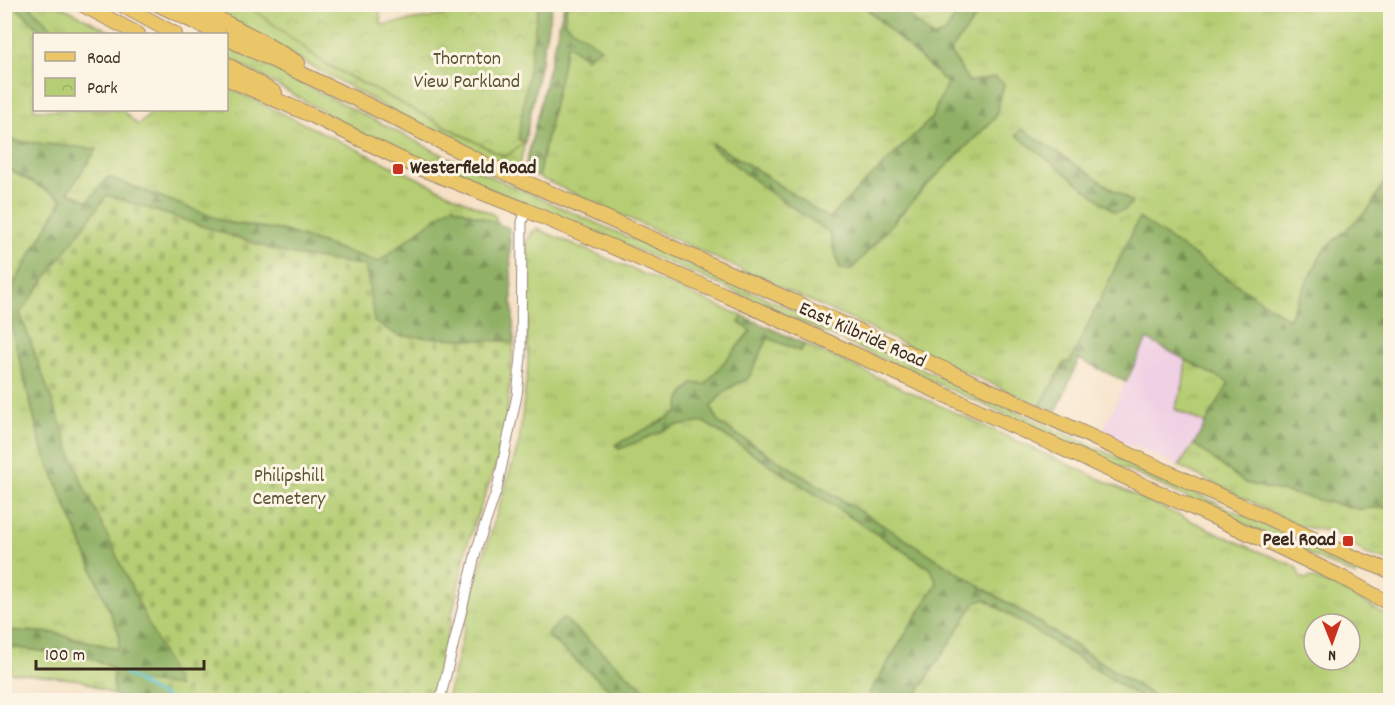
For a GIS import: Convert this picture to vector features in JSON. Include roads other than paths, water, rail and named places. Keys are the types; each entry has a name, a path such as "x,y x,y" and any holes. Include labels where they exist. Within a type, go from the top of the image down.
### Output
{"main road":[{"path":"81,4 136,33"},
{"path":"120,4 173,33"},
{"path":"157,4 217,33"},
{"name":"East Kilbride Road","path":"189,4 254,37 364,103"},
{"name":"East Kilbride Road","path":"228,39 364,103 473,158 913,355 1353,557 1390,571"},
{"name":"East Kilbride Road","path":"228,65 312,116"},
{"name":"East Kilbride Road","path":"228,79 312,116 417,167 526,210 726,295 1281,548 1390,604"}],"street":[{"path":"440,700 477,548 497,489 517,394 521,357 522,222 526,210"}],"waterway":[{"path":"125,673 149,689 172,700"}],"place":[{"name":"Westerfield Road","path":"398,169"},
{"name":"Peel Road","path":"1348,541"}],"park label":[{"name":"Thornton View Parkland","path":"467,72"},
{"name":"Philipshill Cemetery","path":"289,488"}]}
